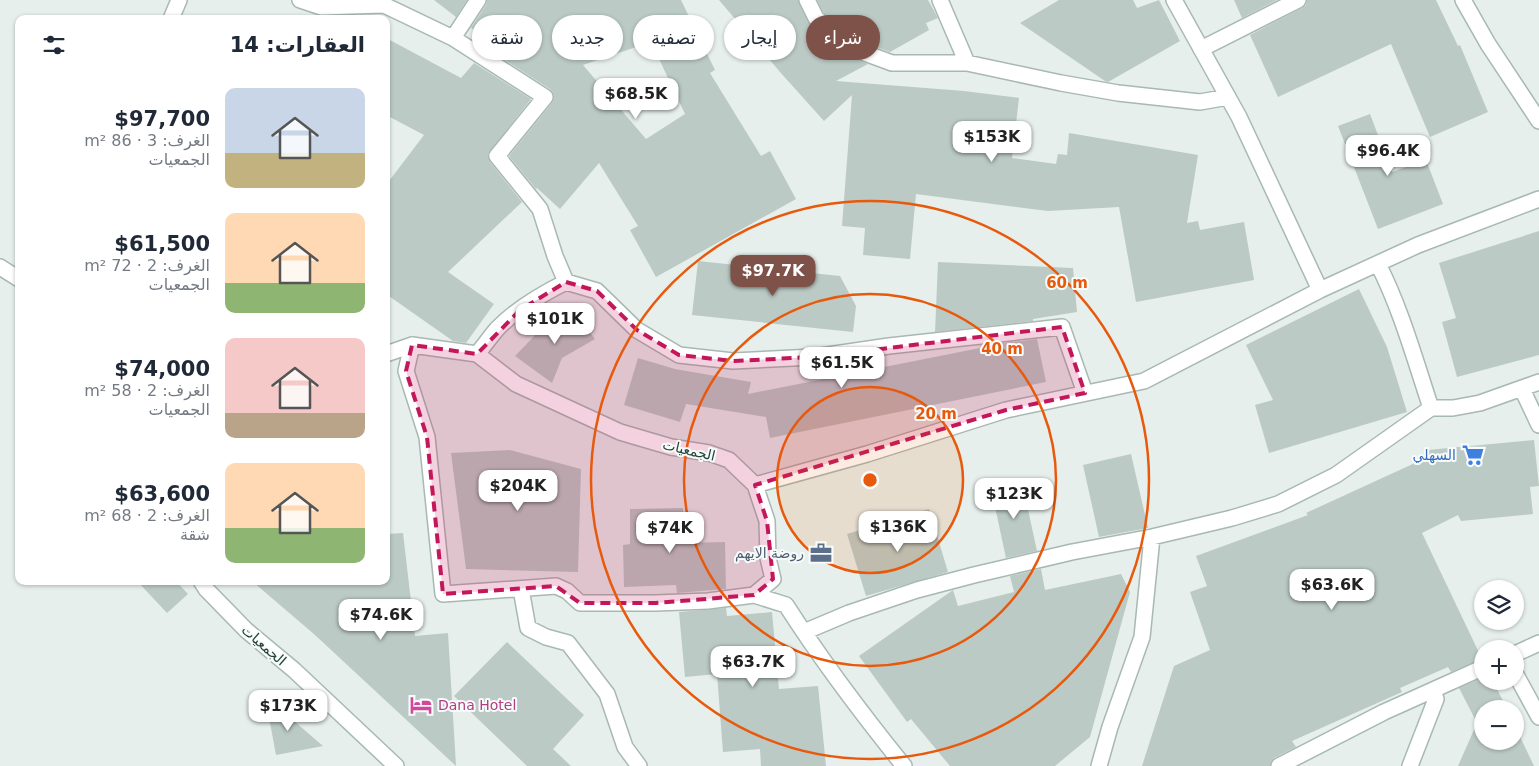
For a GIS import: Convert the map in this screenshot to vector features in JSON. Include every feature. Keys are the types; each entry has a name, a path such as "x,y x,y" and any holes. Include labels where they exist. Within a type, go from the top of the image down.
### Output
{"street":[{"path":"172,15 178,0"},
{"path":"300,0 320,7 384,5 453,38 545,97 497,156 540,209 555,256 566,282"},
{"path":"453,38 478,0"},
{"path":"807,0 816,18 854,49 892,63 966,63 1118,93 1200,102 1228,97"},
{"path":"940,0 966,63"},
{"path":"1174,0 1239,117 1320,290"},
{"path":"1202,49 1298,0"},
{"path":"1463,0 1488,44 1539,121"},
{"path":"755,485 867,454 1006,410 1144,381 1320,290 1418,245 1539,199"},
{"path":"1378,264 1407,333 1431,408"},
{"path":"0,267 15,276"},
{"path":"390,352 412,344 477,354 498,328 520,310 542,294 566,282 597,291 637,330 679,356 733,361 814,357 889,346 1062,327 1085,393"},
{"path":"412,344 406,371 427,437 443,594 556,586 567,591 580,603 708,601 754,595 786,604 872,726 904,766"},
{"name":"الجمعيات","path":"477,354 516,384 620,432 671,447 709,452 730,460 755,485 767,521 768,558 773,579 754,595"},
{"path":"804,632 858,610 917,590 1072,552 1152,537 1232,518 1278,504 1336,475 1431,408 1453,408 1480,403 1539,382"},
{"path":"1522,389 1539,425"},
{"path":"1099,766 1110,727 1142,637 1152,537"},
{"name":"الجمعيات","path":"204,585 246,630 294,670 396,766"},
{"path":"521,589 528,628 546,637 568,643 608,694 625,748 639,766"},
{"path":"1524,650 1539,643"},
{"path":"1278,766 1384,712 1474,672"},
{"path":"1524,689 1539,716"},
{"path":"1410,766 1436,699 1433,690"}],"highlighted area":[{"path":"566,282 597,291 637,330 679,355 733,361 814,357 1062,327 1085,393 1006,410 755,485 767,521 773,579 754,595 656,603 580,603 556,586 443,594 427,437 406,371 412,345 477,354 520,310"}],"building":[{"path":"434,0 467,0 456,17"},
{"path":"487,0 681,0 688,15 633,15 633,48 623,51 623,15 552,15 552,60 598,60 583,65 646,139 685,114 660,60 710,60 715,70 710,73 761,156 770,151 796,199 656,277 630,230 638,226 599,163 560,209 536,189 509,156 554,98 550,89 505,60 542,60 542,15 479,15"},
{"path":"719,0 798,0 806,17 806,60 858,60 868,64 836,81 964,91 1019,98 1012,158 1056,164 1058,154 1067,155 1069,133 1198,155 1187,223 1198,221 1200,230 1244,222 1254,280 1136,302 1119,207 1048,211 916,194 910,259 863,255 865,228 842,226 852,95 824,121 770,60 796,60 796,15 732,15"},
{"path":"817,0 928,0 938,18 926,23 929,30 890,52 880,48 880,15 827,15"},
{"path":"1059,0 1133,0 1137,8 1159,0 1180,41 1108,82 1105,81 1020,23"},
{"path":"1234,0 1277,0 1242,18"},
{"path":"1307,0 1436,0 1458,46 1460,45 1488,112 1430,137 1391,44 1278,97 1250,35 1302,8 1306,5"},
{"path":"390,40 461,78 474,63 531,99 488,154 490,162 522,202 448,272 494,304 466,343 453,341 390,297 390,180 424,135 390,117"},
{"path":"1370,114 1392,172 1426,160 1443,204 1378,229 1338,126"},
{"path":"1539,231 1539,355 1457,377 1442,322 1456,318 1439,263"},
{"path":"698,261 840,276 856,306 853,332 692,315"},
{"path":"938,262 1073,268 1077,312 1033,319 1033,321 935,332"},
{"path":"1359,289 1387,347 1407,412 1269,453 1255,405 1273,400 1246,345"},
{"path":"574,312 595,339 562,358 552,383 515,356 541,329"},
{"path":"1037,339 1046,382 770,438 766,417 686,404 680,422 624,405 638,358 675,369 751,382 748,394 985,347 977,346"},
{"path":"1534,440 1539,486 1530,487 1533,514 1461,521 1458,515 1422,533 1474,642 1474,662 1451,672 1448,667 1400,688 1402,692 1292,741 1296,747 1274,758 1270,766 1142,766 1174,666 1210,650 1190,592 1207,586 1196,556 1308,515 1306,513 1428,457 1428,450"},
{"path":"510,450 581,469 578,572 466,569 451,453"},
{"path":"1131,454 1148,528 1099,537 1083,465"},
{"path":"1022,482 1037,551 1006,558 991,488"},
{"path":"683,508 684,543 725,542 726,589 677,593 676,585 624,587 623,545 630,544 630,509"},
{"path":"929,509 948,572 866,596 847,534"},
{"path":"403,533 415,636 448,633 456,766 315,635 257,585 390,585 390,534"},
{"path":"1041,569 1045,590 1121,574 1130,592 1090,737 1055,766 950,766 911,719 907,722 859,656 953,590 958,606 1014,592 1010,576"},
{"path":"141,585 180,585 188,594 167,613"},
{"path":"726,608 727,616 772,612 779,689 818,686 826,766 761,766 760,749 723,752 717,674 685,677 679,612"},
{"path":"507,642 584,715 553,749 571,766 527,766 454,696"},
{"path":"1474,681 1474,690 1498,690 1502,700 1474,700 1474,717 1459,688"},
{"path":"265,696 323,746 276,755"},
{"path":"1474,730 1474,750 1524,750 1524,745 1534,766 1458,766"}],"place":[{"name":"السهلي","path":"1473,455"},
{"name":"روضة الايهم","path":"821,553"},
{"name":"Dana Hotel","path":"421,705"}]}
